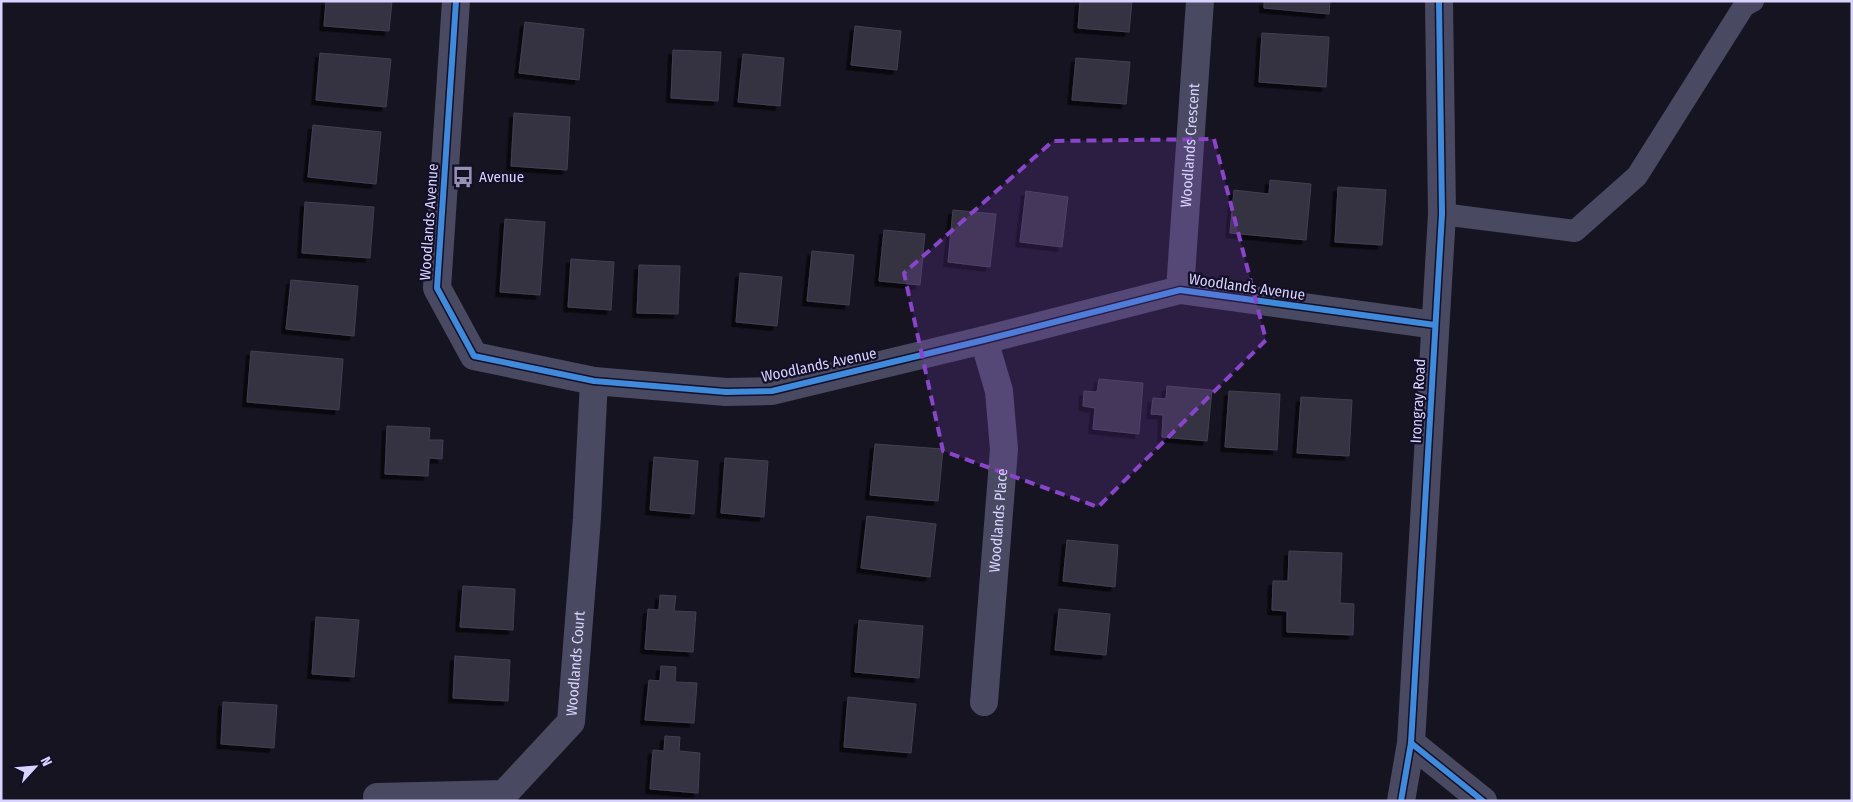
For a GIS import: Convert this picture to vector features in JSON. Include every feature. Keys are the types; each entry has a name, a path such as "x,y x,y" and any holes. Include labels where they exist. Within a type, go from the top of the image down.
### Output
{"street":[{"name":"Woodlands Avenue","path":"456,1 436,288 474,356 594,381 726,392 772,391 1180,290 1435,325"},
{"name":"Woodlands Crescent","path":"1180,290 1200,1"},
{"name":"Irongray Road","path":"1401,801 1411,744 1442,214 1439,1"},
{"name":"Woodlands Place","path":"984,340 999,391 1004,449 984,702"},
{"name":"Woodlands Court","path":"377,797 504,794 571,722 587,518 594,381"},
{"path":"1411,744 1483,801"}],"lane":[{"path":"1442,214 1575,231 1637,176 1744,6 1753,1"}],"highlighted area":[{"path":"1214,139 1266,340 1098,507 943,451 904,273 1053,141"}],"building":[{"path":"326,1 392,1 389,31 324,26"},
{"path":"1080,1 1132,1 1129,32 1078,28"},
{"path":"1264,1 1330,1 1329,14 1264,8"},
{"path":"525,22 584,29 579,80 519,73"},
{"path":"855,26 901,31 897,70 851,65"},
{"path":"1262,33 1329,37 1326,87 1259,82"},
{"path":"673,50 721,52 718,101 671,98"},
{"path":"320,53 391,59 386,107 316,100"},
{"path":"743,54 784,58 780,106 738,102"},
{"path":"1076,58 1130,62 1126,104 1072,100"},
{"path":"514,113 570,117 567,170 511,166"},
{"path":"313,125 381,132 376,184 308,177"},
{"path":"1270,180 1311,184 1306,240 1230,233 1234,190 1269,194"},
{"path":"1338,187 1386,190 1382,245 1335,242"},
{"path":"1026,191 1068,197 1062,247 1020,242"},
{"path":"305,202 374,207 370,258 302,253"},
{"path":"953,210 996,214 990,267 948,262"},
{"path":"505,219 545,222 540,295 500,292"},
{"path":"884,230 925,234 920,285 879,281"},
{"path":"812,251 854,255 849,305 807,301"},
{"path":"571,259 614,262 611,310 568,307"},
{"path":"639,265 680,266 678,314 637,313"},
{"path":"740,273 782,277 777,326 736,322"},
{"path":"291,280 358,286 354,336 286,329"},
{"path":"251,351 343,359 339,410 247,402"},
{"path":"1099,379 1143,383 1139,434 1093,429 1095,408 1083,406 1084,391 1097,392"},
{"path":"1167,386 1212,390 1207,441 1162,437 1163,415 1151,414 1153,398 1166,399"},
{"path":"1229,391 1280,394 1277,450 1225,447"},
{"path":"1301,397 1352,400 1349,456 1297,453"},
{"path":"387,426 430,428 429,440 443,440 442,459 429,458 428,476 385,474"},
{"path":"875,444 943,449 938,501 870,495"},
{"path":"654,457 698,461 694,514 650,510"},
{"path":"725,458 768,461 764,517 721,513"},
{"path":"867,516 936,524 930,577 861,568"},
{"path":"1067,540 1118,545 1115,587 1063,581"},
{"path":"1289,551 1342,553 1340,603 1354,604 1353,635 1287,632 1287,611 1272,610 1273,581 1288,581"},
{"path":"463,586 515,589 513,630 460,627"},
{"path":"660,595 676,596 674,611 696,612 693,652 645,649 648,609 659,610"},
{"path":"1059,609 1110,614 1106,655 1055,650"},
{"path":"316,617 359,620 354,677 312,674"},
{"path":"859,620 923,626 919,678 855,672"},
{"path":"455,656 510,660 508,701 453,698"},
{"path":"661,666 676,667 675,682 697,683 694,723 645,720 649,680 660,681"},
{"path":"848,697 916,704 911,753 844,747"},
{"path":"223,702 277,705 274,748 221,744"},
{"path":"665,736 680,737 679,751 700,753 698,793 650,789 653,750 664,751"}],"cycle path":[{"path":"456,1 437,288 474,356 594,381 726,392 772,391 1180,290 1435,325"},
{"path":"1401,801 1411,743 1442,214 1439,1"},
{"path":"1411,743 1483,801"}],"place":[{"name":"Avenue","path":"463,177"}]}
